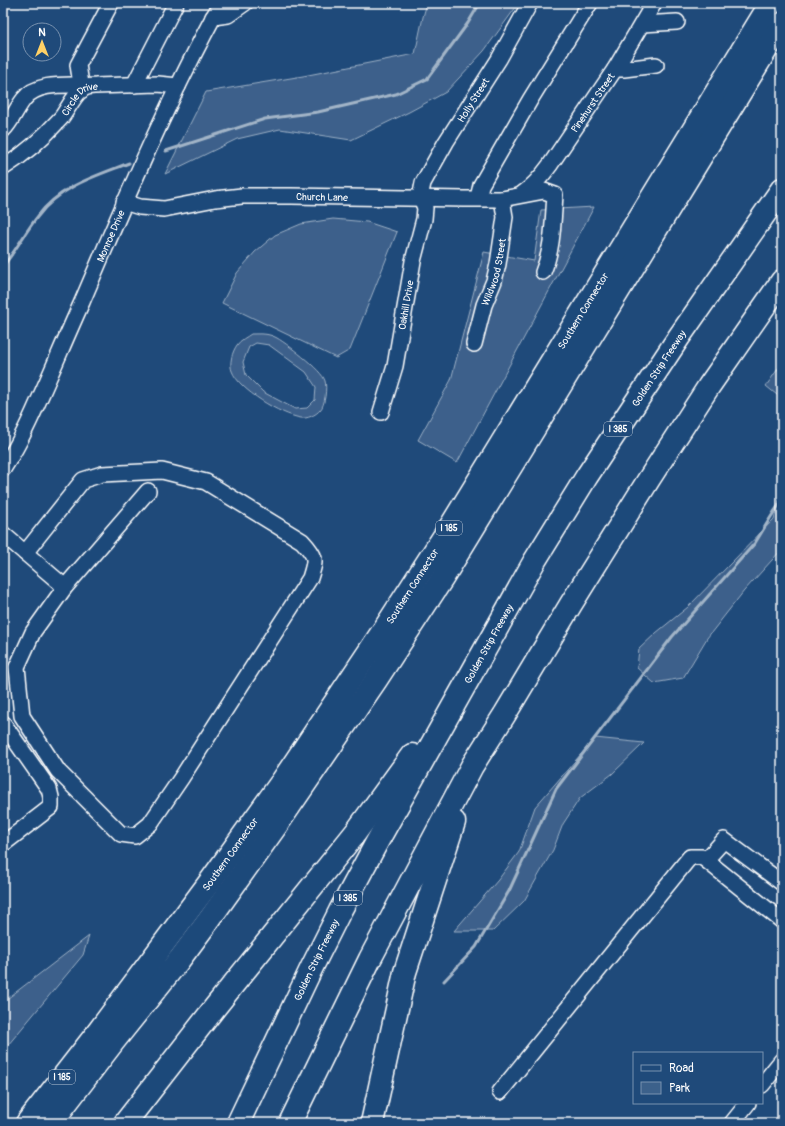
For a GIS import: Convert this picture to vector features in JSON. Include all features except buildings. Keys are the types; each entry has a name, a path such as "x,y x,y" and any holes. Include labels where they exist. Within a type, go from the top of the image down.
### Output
{"highway":[{"path":"721,84 754,3"},
{"name":"Southern Connector","path":"51,1123 106,1036 195,903 283,780 385,628 452,524 771,3"},
{"name":"Southern Connector","path":"27,1123 106,1036 179,960 281,819 376,680 442,579 782,24"},
{"name":"Golden Strip Freeway","path":"238,1123 340,911 534,562 587,476 679,337 782,189"},
{"path":"290,1123 370,959 472,766 649,479 714,380 782,281"},
{"path":"127,1122 149,1090 356,832 469,679"},
{"path":"372,1123 404,972 472,766"}],"street":[{"path":"3,130 10,123 24,98 32,91 63,85 81,87 78,65 111,3"},
{"path":"134,84 176,3"},
{"name":"Monroe Drive","path":"3,469 23,434 47,383 144,157 196,48 221,3"},
{"path":"213,17 228,15 245,3"},
{"name":"Holly Street","path":"421,198 423,183 446,142 499,59 530,3"},
{"path":"478,198 481,185 530,100 590,3"},
{"name":"Pinehurst Street","path":"522,194 530,189 539,180 615,69 654,3"},
{"path":"642,24 678,22"},
{"path":"615,69 656,65"},
{"name":"Circle Drive","path":"3,167 20,157 54,126 81,87 134,84 178,86"},
{"name":"Church Lane","path":"124,202 144,208 164,209 215,199 242,196 502,199 544,191 555,195 550,246 547,263 543,272"},
{"name":"Oakhill Drive","path":"381,412 394,366 413,261 424,219 425,208 421,198"},
{"name":"Wildwood Street","path":"474,344 484,306 494,281 498,264 505,217 502,199"},
{"path":"25,553 83,480 102,474 162,471 206,482 302,541 312,551 315,562 310,578 182,777 150,824 136,836 121,834 58,771 22,716 17,667 33,632 65,587 148,491"},
{"path":"3,534 65,587"},
{"path":"3,723 49,789 52,797 51,807 3,844"},
{"path":"706,860 724,840 782,883"},
{"path":"500,1092 690,857 702,857 782,921"},
{"path":"763,1084 782,1060"},
{"path":"732,1123 747,1104"}],"green space":[{"path":"427,3 519,3 484,51 446,92 409,112 351,140 280,129 237,139 165,174 206,92 303,76 415,54"},
{"path":"594,207 457,463 418,440 451,380 484,252 534,261 541,210"},
{"path":"333,219 367,222 397,232 350,350 336,358 222,303 237,273 255,252 275,235 301,224"},
{"path":"251,334 263,334 275,337 294,350 323,376 326,388 325,396 322,408 316,414 306,418 301,418 283,412 272,407 252,393 236,378 231,368 232,354 237,345","holes":["256,343 269,345 306,372 316,387 315,400 307,408 295,409 263,392 246,375 243,362 249,347"]},
{"path":"782,363 782,399 766,386"},
{"path":"782,488 782,549 744,591 707,638 683,678 654,683 637,668 639,649 688,607 774,519"},
{"path":"595,738 644,743 612,774 580,798 563,824 553,850 524,901 493,931 454,931 498,880 519,852 535,807"},
{"path":"89,936 83,955 3,1051 3,1002"}],"waterway":[{"path":"166,151 265,119 318,112 396,94 427,79 468,23 480,3"},
{"path":"3,266 38,216 57,197 79,183 129,163"},
{"path":"444,981 476,947 509,891 556,789 672,637 755,543 782,501"}]}
